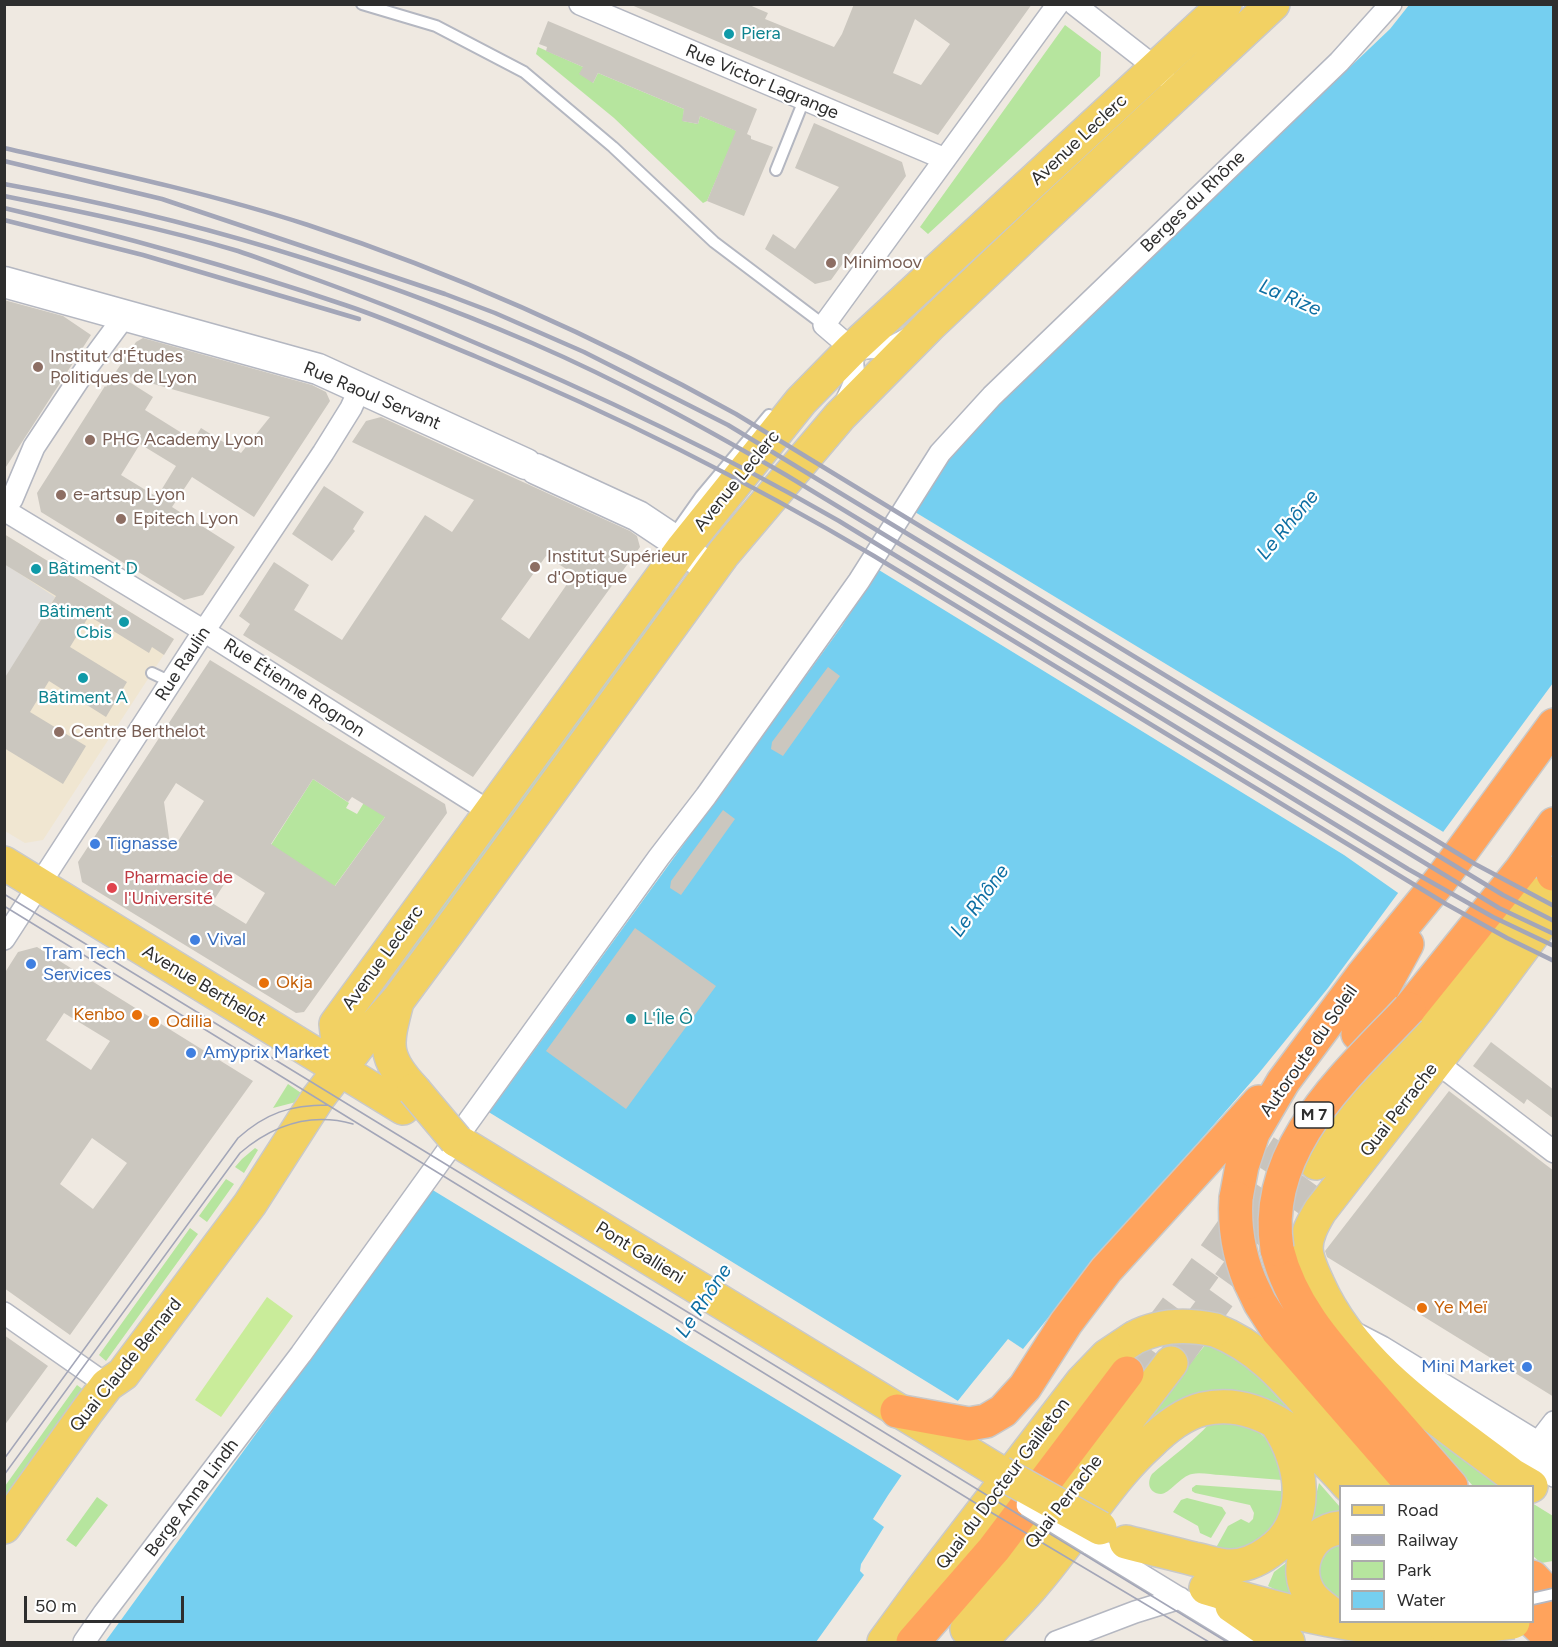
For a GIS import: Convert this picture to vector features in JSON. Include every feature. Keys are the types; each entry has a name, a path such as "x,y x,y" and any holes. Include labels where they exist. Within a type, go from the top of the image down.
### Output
{"highway":[{"name":"Autoroute du Soleil","path":"1412,1485 1278,1330 1260,1303 1241,1256 1236,1198 1242,1166 1253,1133 1272,1098 1297,1061 1440,881 1554,725"},
{"name":"M 7","path":"1450,1485 1320,1336 1291,1290 1277,1249 1275,1226 1277,1198 1284,1170 1296,1143 1328,1097 1409,1009 1521,870 1554,824"},
{"path":"1358,1034 1440,881"},
{"path":"897,1411 954,1422 969,1436 995,1418 1015,1400 1066,1323 1106,1270 1297,1061"},
{"path":"913,1642 994,1549 1127,1373"},
{"path":"1534,1620 1554,1641"},
{"path":"1515,1623 1529,1642"}],"main road":[{"name":"Avenue Leclerc","path":"341,1070 336,1024 490,813 677,543 801,401 842,345 1156,68 1225,4"},
{"name":"Avenue Leclerc","path":"341,1070 361,1042 398,1000 710,570 840,416 929,326 1273,4"},
{"name":"Avenue Berthelot","path":"4,863 341,1070 398,1097"},
{"name":"Quai Perrache","path":"1316,1163 1553,873"},
{"name":"Quai Perrache","path":"1554,906 1326,1203 1309,1232 1306,1249 1309,1266 1321,1292 1343,1327 1365,1355 1407,1394 1512,1475 1536,1465 1554,1501"},
{"name":"Pont Gallieni","path":"398,1000 388,1040 391,1060 401,1077 398,1097 456,1140 897,1411"},
{"name":"Quai Claude Bernard","path":"4,1527 107,1385 123,1374 250,1204 318,1098 341,1070"},
{"name":"Quai Claude Bernard","path":"250,1204 283,1176 343,1093 358,1089 398,1097"},
{"name":"Quai du Docteur Gailleton","path":"884,1642 1082,1382 1107,1356 1134,1338 1152,1330 1172,1326 1191,1326 1215,1330 1254,1350 1283,1377 1379,1485"},
{"name":"Quai Perrache","path":"958,1642 1171,1363"},
{"path":"980,1642 1033,1586 1125,1469 1149,1443 1176,1422 1202,1410 1224,1407 1246,1410 1275,1422 1305,1441 1348,1485"},
{"path":"1105,1538 1232,1566 1253,1561 1275,1548 1292,1528 1300,1500 1297,1466 1275,1422"},
{"path":"969,1436 1000,1473 1193,1593 1288,1642"},
{"path":"1339,1528 1330,1530 1318,1537 1309,1546 1303,1564 1305,1584 1311,1596 1339,1619"},
{"path":"1193,1593 1339,1621"},
{"path":"1534,1619 1554,1615"},
{"path":"1351,1623 1418,1631 1459,1624 1486,1623"},
{"path":"1459,1624 1481,1642"}],"street":[{"name":"Rue Victor Lagrange","path":"580,4 612,10 804,100 945,159"},
{"path":"842,345 825,325 1058,4"},
{"path":"1074,4 1156,68 1179,92"},
{"name":"Berges du Rhône","path":"301,1354 659,857 815,645 860,581 940,453 992,396 1339,62 1391,4"},
{"name":"Rue Raoul Servant","path":"4,282 318,369 638,516 677,543 710,570"},
{"path":"5,510 34,447 87,367 124,317"},
{"name":"Avenue Leclerc","path":"840,416 854,384 842,345 894,346 929,326"},
{"name":"Rue Raulin","path":"4,939 40,885 162,677 204,631 351,408 360,388"},
{"name":"Rue Étienne Rognon","path":"5,510 204,631 490,813"},
{"path":"1436,1062 1554,1152"},
{"path":"4,1313 107,1385"},
{"path":"1343,1327 1382,1347 1536,1465 1554,1476"},
{"name":"Berge Anna Lindh","path":"84,1642 301,1354"},
{"path":"1536,1465 1554,1422"},
{"path":"1056,1642 1193,1593 1251,1642"}],"lane":[{"path":"362,4 436,26 524,72 613,147 714,242 825,325"},
{"path":"776,170 804,100"},
{"path":"677,543 701,496 773,410"}],"shaded area":[{"name":"Centre Berthelot","path":"4,534 174,639 43,840 25,843 5,831"},
{"path":"5,564 55,597 5,679"}],"green space":[{"path":"1065,25 1101,52 1100,76 928,234 920,227"},
{"path":"538,47 583,67 593,83 598,73 684,109 683,121 698,124 700,116 737,131 707,201 703,203 614,118 536,54"},
{"path":"671,585 676,589 358,1030 353,1026"},
{"path":"313,779 349,803 346,808 357,814 368,796 390,810 334,887 271,845"},
{"path":"288,1084 304,1095 300,1101 273,1108"},
{"path":"255,1148 258,1150 244,1173 235,1167 242,1159"},
{"path":"226,1179 234,1184 207,1222 199,1216"},
{"path":"190,1228 198,1234 106,1361 99,1355"},
{"path":"267,1297 293,1316 221,1417 195,1400"},
{"path":"1206,1344 1230,1353 1266,1381 1265,1384 1295,1416 1140,1425"},
{"path":"1382,1384 1506,1485 1472,1485"},
{"path":"77,1385 85,1391 5,1501 5,1486"},
{"path":"1234,1422 1256,1430 1276,1446 1291,1500 1259,1548 1212,1555 1228,1526 1241,1519 1249,1523 1254,1513 1250,1505 1195,1493 1192,1488 1196,1485 1281,1491 1282,1480 1195,1473 1188,1475 1161,1494 1153,1492 1149,1480 1152,1474 1209,1423"},
{"path":"1319,1483 1339,1506 1339,1515 1313,1523 1310,1521"},
{"path":"97,1497 108,1505 76,1547 66,1540"},
{"path":"1187,1498 1222,1507 1226,1513 1211,1538 1200,1533 1198,1526 1173,1512 1181,1500"},
{"path":"1534,1504 1553,1516 1553,1561 1541,1563 1534,1557"},
{"path":"1339,1542 1339,1600 1326,1592 1319,1582 1319,1554"},
{"path":"1290,1560 1297,1595 1286,1595 1268,1586 1274,1572"}],"water":[{"path":"1409,5 1553,5 1553,683 1328,988 1259,1073 1085,1272 1023,1349 1008,1339 938,1427 904,1472 873,1519 884,1527 861,1564 860,1571 864,1575 816,1642 105,1642 842,626 925,489 976,423 1390,29"}],"pier":[{"path":"910,509 1445,833 1401,895 1344,855 874,567"},
{"path":"487,1111 958,1401 962,1400 904,1477 431,1189"}],"building":[{"path":"629,4 747,4 768,13 765,19 834,47 854,4 1032,4 938,135","holes":["915,19 950,44 921,85 893,73"]},
{"path":"548,21 757,109 747,134 751,136 751,139 773,147 744,216 707,201 736,131 700,116 698,124 682,121 684,109 598,73 593,83 579,74 583,67 546,51 547,47 539,44"},
{"path":"814,123 902,162 906,176 831,280 815,284 765,249 773,234 795,249 839,187 795,168"},
{"name":"Institut d'Études Politiques de Lyon","path":"4,300 63,316 91,335 4,470"},
{"path":"143,338 312,385 326,392 330,401 254,517 192,477 172,507 235,547 203,595 184,600 41,512 37,493 115,373 136,342","holes":["115,373 270,417 241,453 201,428 193,440 145,410 153,397","140,444 176,466 157,497 121,475"]},
{"path":"381,417 637,536 640,547 473,777 243,635 250,624 239,616 274,562 309,585 294,610 342,640 425,515 452,532 474,500 352,442 366,421","holes":["546,556 574,574 529,639 501,619"]},
{"path":"324,486 364,512 353,529 355,531 332,561 292,534"},
{"path":"4,534 174,639 164,655 152,647 149,653 89,616 70,647 127,682 106,717 49,681 30,712 86,746 63,784 4,748 4,679 56,596 4,564"},
{"path":"210,660 445,804 447,813 304,1012 296,1013 82,882 78,862","holes":["313,779 348,802 352,797 385,817 335,886 271,844","176,783 204,801 171,852 164,802","232,872 265,893 246,924 212,903"]},
{"path":"828,667 840,676 783,756 771,749 772,742"},
{"path":"723,810 735,819 681,895 670,888 671,881"},
{"name":"L'Île Ô","path":"635,928 716,986 626,1109 546,1051"},
{"path":"37,947 253,1081 70,1335 4,1288 4,974 18,952","holes":["64,1013 110,1041 91,1070 46,1040","92,1138 127,1163 93,1209 60,1184"]},
{"path":"1491,1042 1554,1090 1554,1119 1527,1099 1524,1104 1473,1066"},
{"path":"1449,1091 1554,1171 1554,1397 1327,1257 1325,1251"},
{"path":"4,1335 48,1366 4,1426"}],"tunnel":[{"path":"1127,1373 1211,1260 1289,1144"},
{"path":"1171,1363 1316,1163"}],"tram line":[{"path":"4,894 1227,1642"},
{"path":"4,906 977,1504 1209,1642"},
{"path":"4,1459 238,1138 259,1122 279,1112 314,1105 328,1105"},
{"path":"4,1475 240,1153 266,1135 293,1123 322,1120 353,1124"}],"railway":[{"path":"4,148 195,193 308,225 473,286 632,359 736,414 1475,864 1554,906"},
{"path":"4,161 162,199 445,294 584,352 728,425 1503,895 1554,921"},
{"path":"4,184 72,197 206,230 339,270 469,317 597,373 692,422 786,475 1499,908 1554,934"},
{"path":"4,196 151,228 246,254 438,327 555,377 699,445 839,521 1408,869 1493,917 1554,946"},
{"path":"4,208 176,252 362,311 579,401 679,449 874,556 1446,904 1554,961"},
{"path":"4,220 143,255 359,319"}],"place":[{"name":"Piera","path":"729,34"},
{"name":"Minimoov","path":"831,263"},
{"name":"Institut d'Études Politiques de Lyon","path":"38,367"},
{"name":"PHG Academy Lyon","path":"90,440"},
{"name":"e-artsup Lyon","path":"61,495"},
{"name":"Epitech Lyon","path":"121,519"},
{"name":"Institut Supérieur d'Optique","path":"535,567"},
{"name":"Bâtiment D","path":"36,569"},
{"name":"Bâtiment Cbis","path":"124,622"},
{"name":"Bâtiment A","path":"83,678"},
{"name":"Centre Berthelot","path":"59,732"},
{"name":"Tignasse","path":"95,844"},
{"name":"Pharmacie de l'Université","path":"112,888"},
{"name":"Vival","path":"195,940"},
{"name":"Tram Tech Services","path":"31,964"},
{"name":"Okja","path":"264,983"},
{"name":"Kenbo","path":"137,1015"},
{"name":"L'Île Ô","path":"631,1019"},
{"name":"Odilia","path":"154,1022"},
{"name":"Amyprix Market","path":"191,1053"},
{"name":"Ye Meï","path":"1422,1308"},
{"name":"Mini Market","path":"1527,1367"}],"water label":[{"name":"La Rize","path":"1290,298"},
{"name":"Le Rhône","path":"1288,525"},
{"name":"Le Rhône","path":"980,901"},
{"name":"Le Rhône","path":"704,1301"}]}
